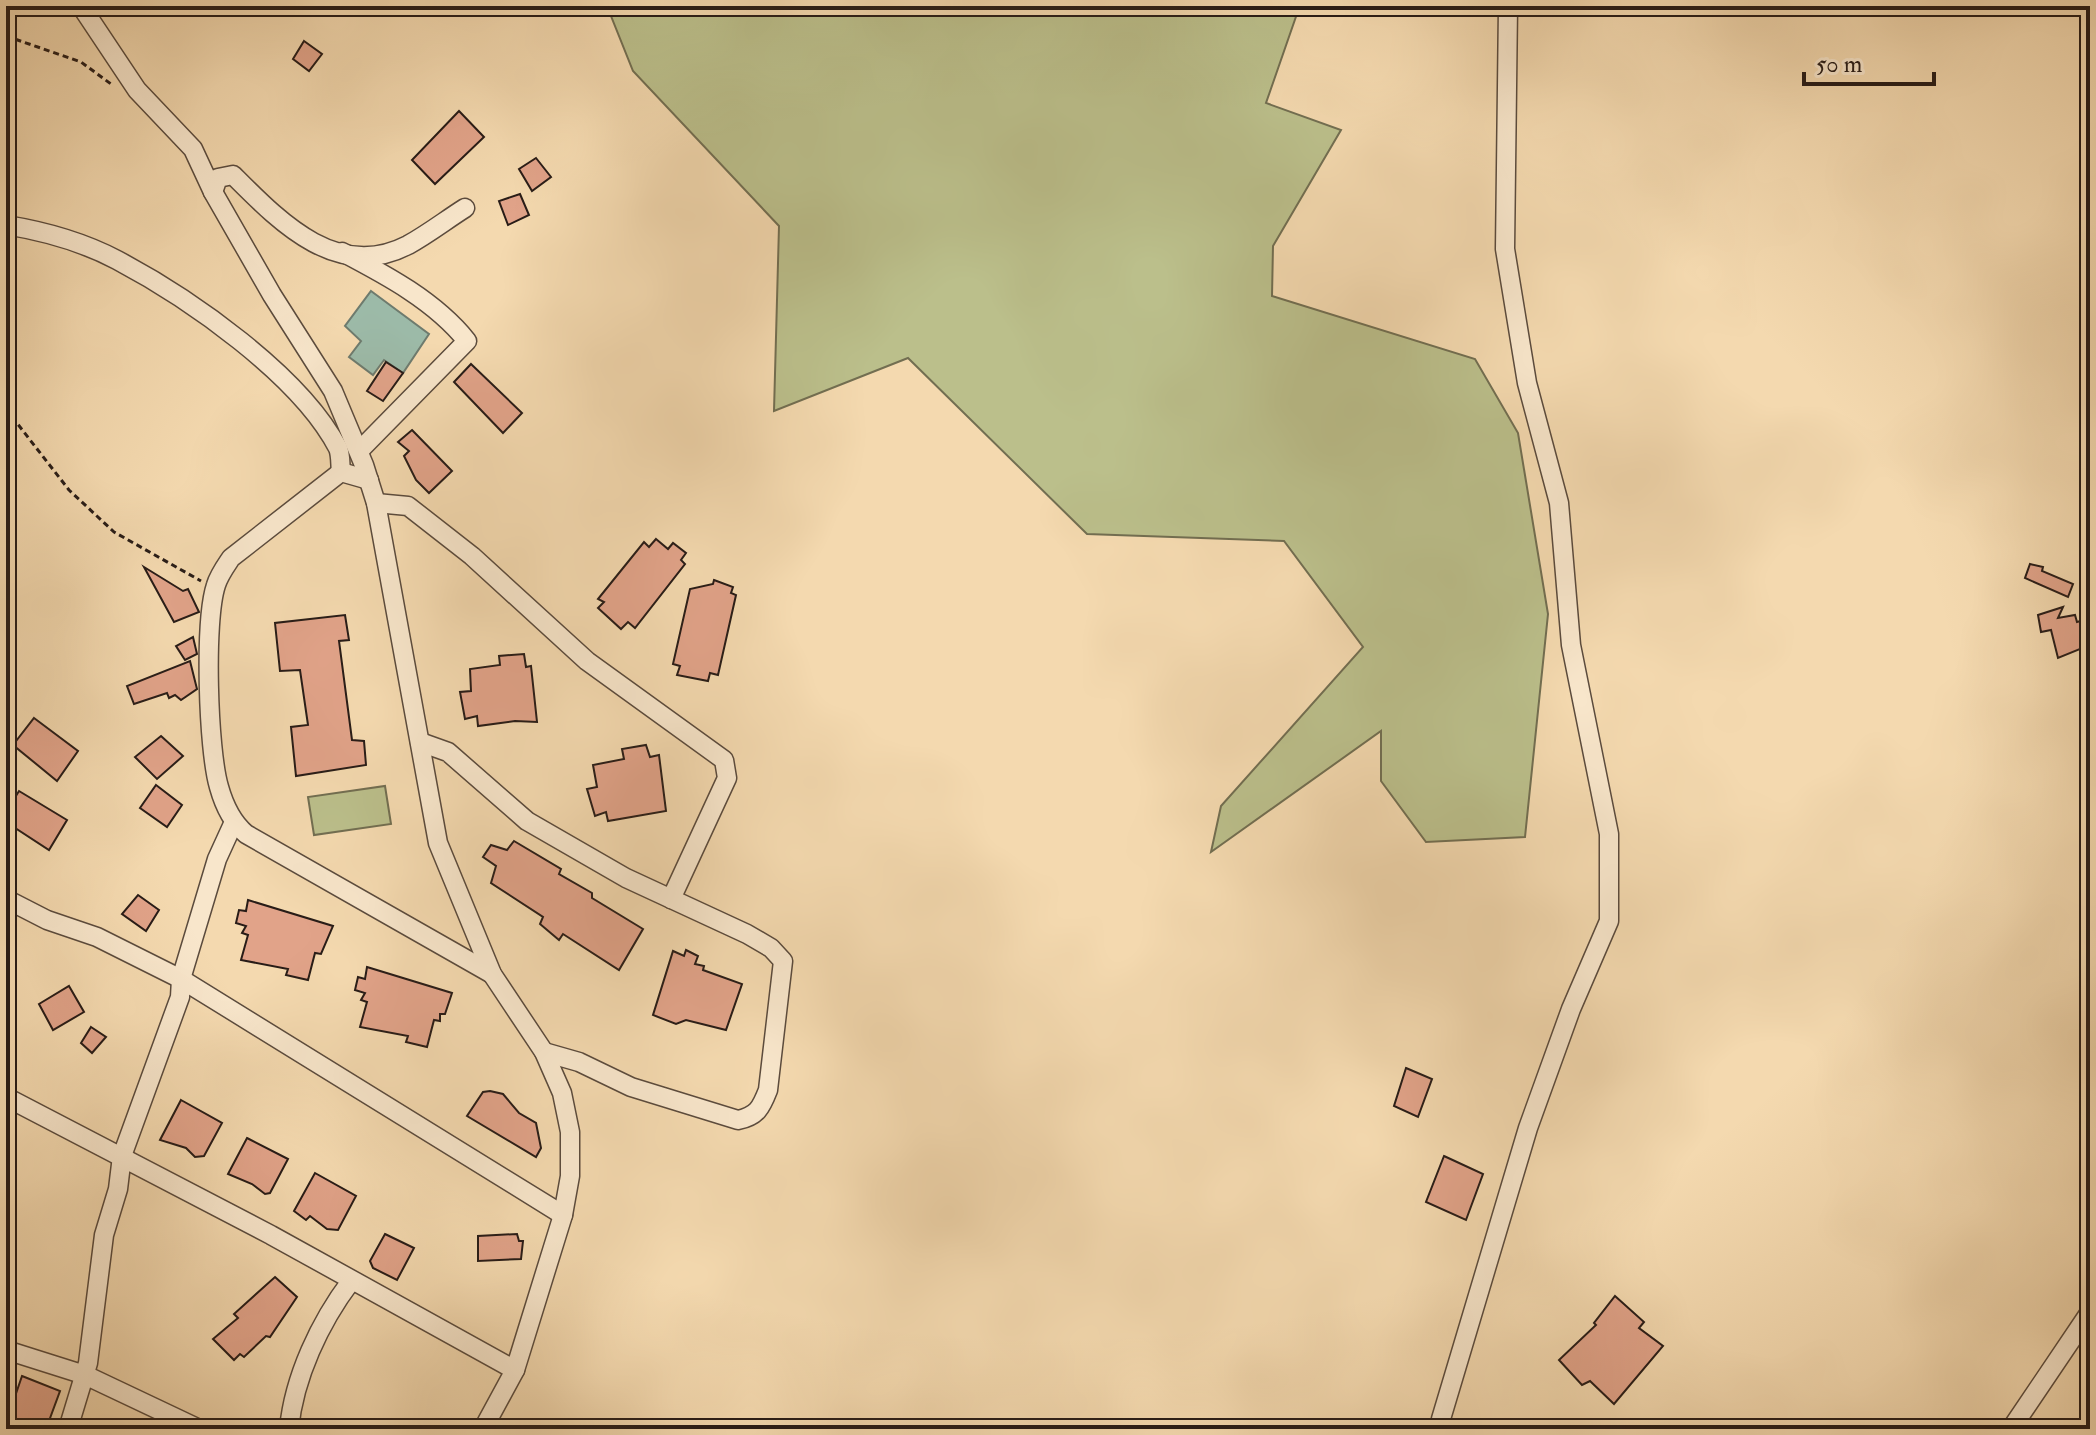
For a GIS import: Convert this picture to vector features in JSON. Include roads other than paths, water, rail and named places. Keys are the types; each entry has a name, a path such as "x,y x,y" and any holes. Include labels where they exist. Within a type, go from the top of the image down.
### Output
{"street":[{"path":"81,6 137,90 193,149 213,192 333,391 359,451 376,503 438,843 492,974 544,1052 562,1093 570,1132 570,1176 563,1215 515,1370 483,1429"},
{"path":"1441,1429 1441,1419 1524,1127 1609,921 1609,834 1571,645 1559,503 1527,383 1505,249 1508,6"},
{"path":"213,192 218,178 233,175 265,208 320,250 369,255 406,246 465,208"},
{"path":"6,225 42,231 115,258 193,306 294,387 340,451 341,472"},
{"path":"342,252 384,275 440,314 467,341 359,451"},
{"path":"341,472 369,480"},
{"path":"341,472 231,558 215,588 211,641 212,756 219,788 233,824 390,918 492,974"},
{"path":"376,503 408,506 472,556 587,661 724,760 727,778 671,899"},
{"path":"420,742 448,752 527,821 671,899 759,941 783,961 768,1090 761,1109 751,1117 738,1120 631,1087 579,1062 544,1052"},
{"path":"68,1429 85,1375 104,1235 118,1189 122,1156 180,997 181,979 217,859 233,824"},
{"path":"6,899 181,979 563,1215"},
{"path":"6,1097 122,1156 515,1370"},
{"path":"289,1429 292,1400 309,1358 336,1301 351,1281"},
{"path":"2011,1429 2090,1312"},
{"path":"6,1350 85,1375 199,1429"}]}
